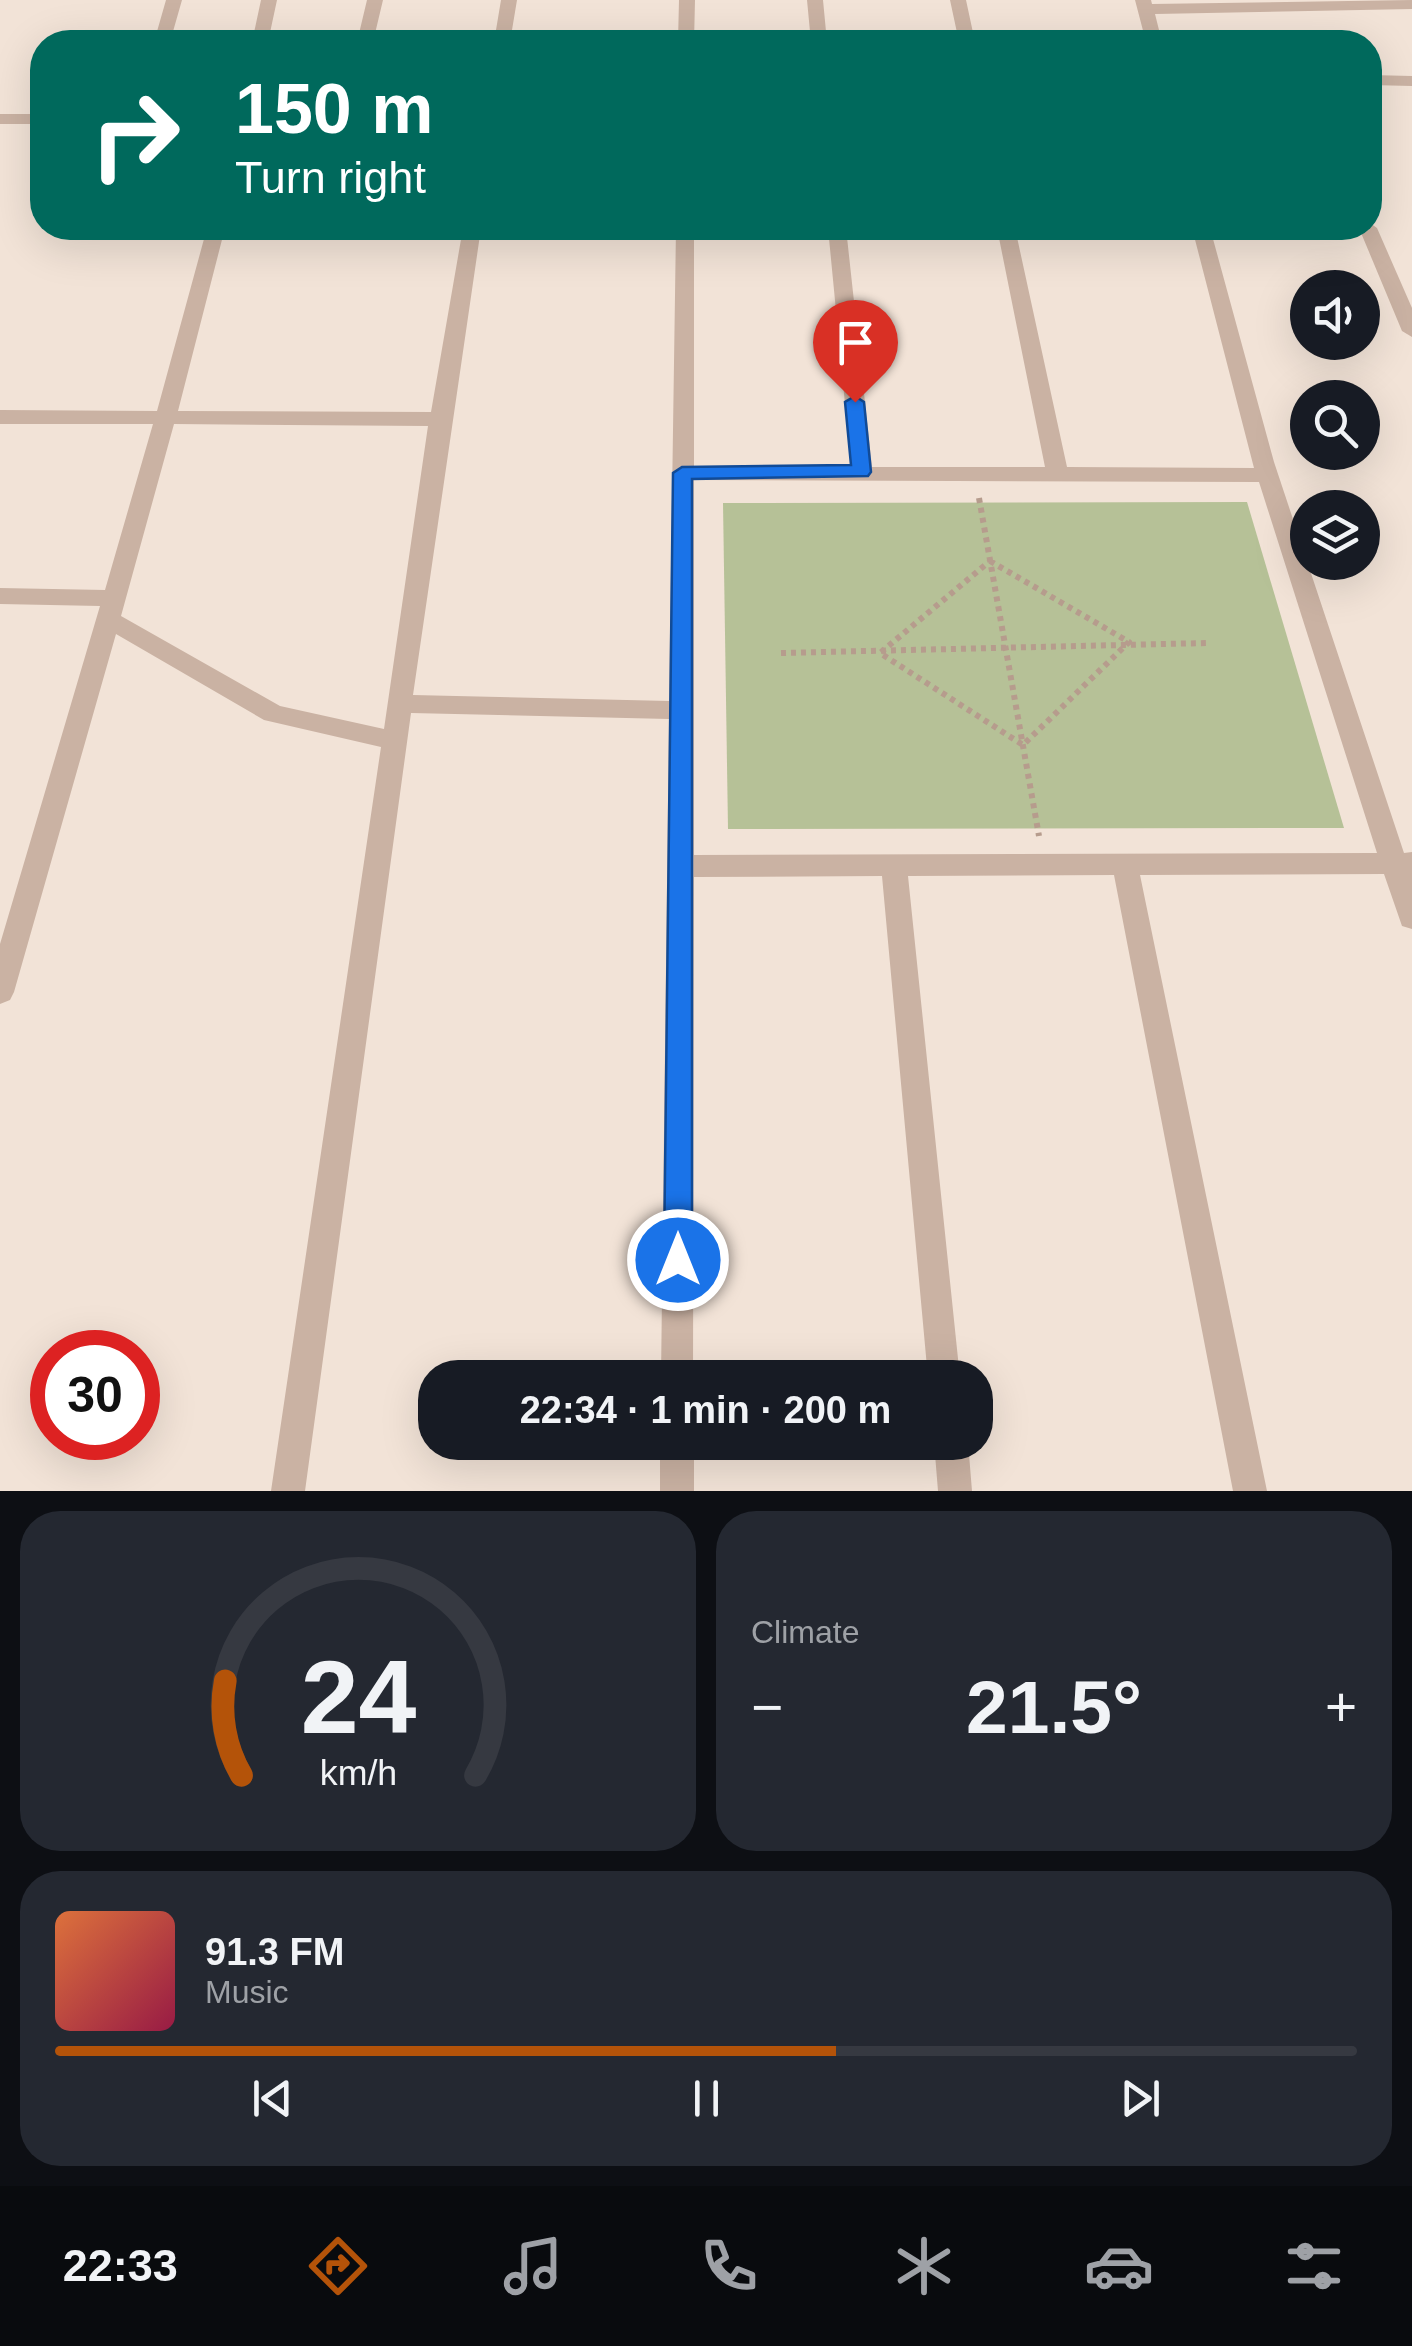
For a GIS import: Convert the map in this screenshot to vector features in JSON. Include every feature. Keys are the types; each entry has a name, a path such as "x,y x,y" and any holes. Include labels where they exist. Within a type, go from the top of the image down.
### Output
{"street":[{"path":"165,30 174,0"},
{"path":"263,30 269,0"},
{"path":"368,30 374,0"},
{"path":"504,30 509,0"},
{"path":"686,30 687,0"},
{"path":"815,0 818,30"},
{"path":"958,0 964,30"},
{"path":"1151,30 1145,4 1412,4"},
{"path":"1382,80 1412,80"},
{"path":"0,139 5,119"},
{"path":"0,992 109,608 168,420 213,240"},
{"path":"288,1491 440,419 470,240"},
{"path":"677,1360 685,240"},
{"path":"839,240 862,472"},
{"path":"1008,240 1057,473"},
{"path":"1205,240 1267,475 1402,863 1412,918"},
{"path":"1373,240 1412,331"},
{"path":"0,416 440,419"},
{"path":"682,473 1267,475"},
{"path":"0,596 109,608 273,714 394,741"},
{"path":"400,704 681,710"},
{"path":"681,866 1402,863"},
{"path":"1125,864 1250,1491"},
{"path":"894,866 942,1360"},
{"path":"676,1491 677,1460"},
{"path":"953,1460 956,1491"}],"path":[{"path":"974,472 1044,864"},
{"path":"990,560 1129,642"},
{"path":"880,653 990,560"},
{"path":"1022,746 1129,642"},
{"path":"781,652 880,653 1207,642"},
{"path":"880,653 1022,746"}],"green space":[{"path":"1247,502 1344,828 728,829 723,503"}],"route":[{"path":"678,1260 682,473 862,472 855,402"}]}
